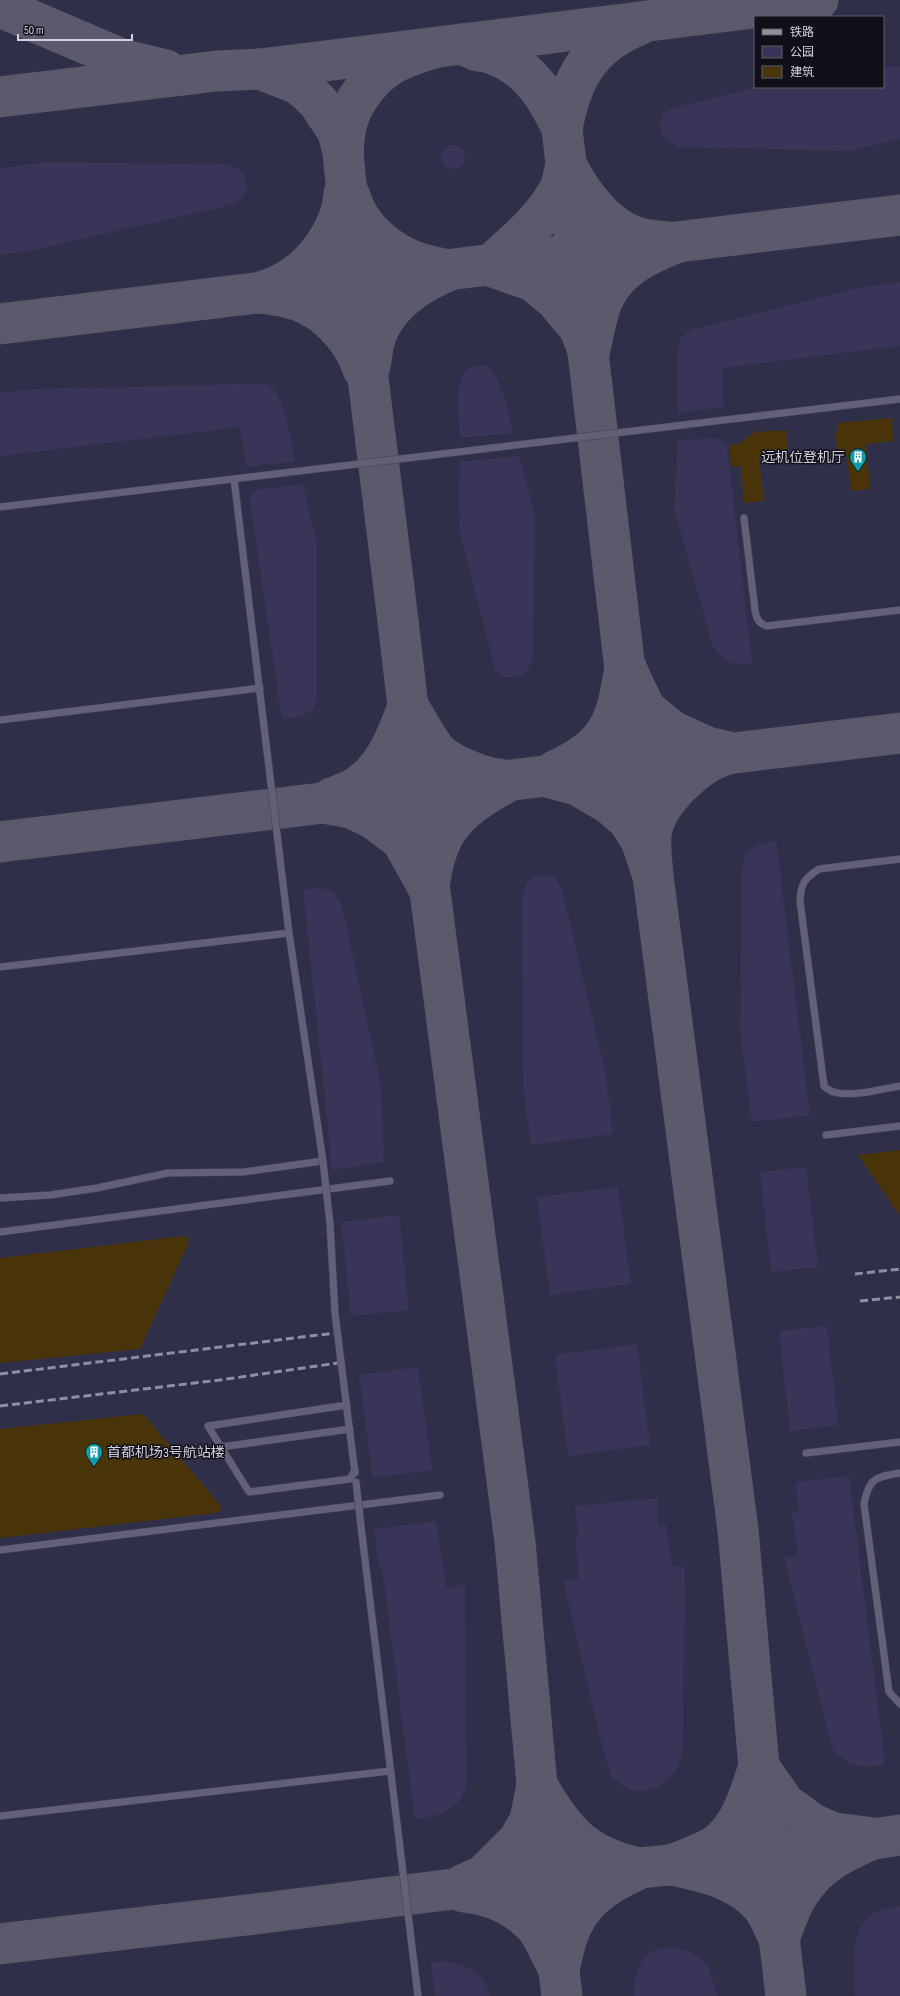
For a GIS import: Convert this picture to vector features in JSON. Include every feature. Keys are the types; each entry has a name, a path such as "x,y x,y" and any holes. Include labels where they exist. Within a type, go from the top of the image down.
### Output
{"lane":[{"path":"0,507 900,399"},
{"path":"234,479 289,933 330,1223 335,1313 418,1996"},
{"path":"744,518 754,610 756,619 762,624 767,626 900,610"},
{"path":"0,720 260,688"},
{"path":"900,859 819,869 808,876 801,886 800,901 824,1086 829,1092 842,1095 900,1086"},
{"path":"0,967 289,933"},
{"path":"826,1135 900,1126"},
{"path":"0,1198 50,1195 97,1188 168,1173 243,1172 322,1161"},
{"path":"0,1232 390,1181"},
{"path":"347,1405 208,1426 249,1492 350,1479 355,1470"},
{"path":"221,1447 350,1429"},
{"path":"806,1453 900,1442"},
{"path":"900,1473 880,1476 873,1480 867,1488 864,1504 889,1692 900,1704"},
{"path":"0,1550 440,1495"},
{"path":"0,1816 390,1771"}],"shaded area":[{"path":"0,0 900,0 900,1996 0,1996"}],"green space":[{"path":"884,67 900,67 900,139 850,151 678,147 665,140 659,127 664,113 676,107 755,88 884,88"},
{"path":"448,145 458,145 465,152 465,162 458,169 448,169 441,162 441,152"},
{"path":"47,162 227,164 243,172 248,190 239,201 227,206 24,252 0,255 0,168"},
{"path":"900,282 900,346 722,368 724,407 678,413 677,356 680,339 691,330 862,287"},
{"path":"485,365 497,378 501,387 513,433 460,438 458,392 460,383 467,370 473,367"},
{"path":"267,385 273,389 283,407 295,461 246,467 240,427 0,456 0,393 36,389"},
{"path":"717,438 727,445 752,663 739,664 729,662 721,656 713,646 674,509 678,440"},
{"path":"519,456 535,515 533,658 528,669 522,675 502,677 495,669 459,528 460,462"},
{"path":"303,484 317,545 317,695 314,709 300,717 282,719 250,502 251,494 256,490"},
{"path":"776,841 810,1115 752,1122 740,1030 742,872 745,854 756,845"},
{"path":"542,874 555,878 562,891 605,1070 613,1134 531,1145 523,1084 522,894 529,880"},
{"path":"321,888 333,892 342,906 381,1086 384,1162 331,1170 329,1137 303,890"},
{"path":"806,1167 818,1267 771,1272 760,1172"},
{"path":"618,1187 631,1284 550,1295 537,1197"},
{"path":"399,1215 409,1310 351,1316 341,1222"},
{"path":"827,1326 838,1425 790,1431 779,1331"},
{"path":"637,1344 650,1445 568,1456 555,1355"},
{"path":"418,1367 432,1470 373,1478 359,1375"},
{"path":"849,1476 885,1765 862,1766 851,1764 845,1761 833,1750 784,1557 798,1556 792,1512 799,1511 795,1482"},
{"path":"657,1498 658,1525 666,1525 672,1566 685,1567 683,1733 681,1758 673,1774 661,1785 646,1791 639,1791 631,1790 612,1778 603,1750 563,1580 579,1578 575,1538 579,1537 575,1506"},
{"path":"436,1521 446,1588 465,1584 466,1787 460,1800 450,1809 427,1818 415,1819 382,1567 379,1567 374,1529"},
{"path":"900,1906 900,1996 855,1996 855,1951 857,1937 862,1925 870,1916 883,1909"},
{"path":"675,1947 694,1954 705,1963 712,1976 717,1996 634,1996 638,1969 645,1958 656,1950"},
{"path":"446,1961 462,1965 474,1971 484,1981 490,1996 435,1996 431,1963"}],"building":[{"name":"远机位登机厅","path":"892,418 893,441 866,444 870,489 851,491 846,453 838,454 835,432 838,432 837,423"},
{"name":"远机位登机厅","path":"786,430 788,455 759,458 764,501 744,503 741,466 731,467 729,445 739,444 754,432"},
{"path":"900,1150 900,1216 858,1155"},
{"path":"183,1236 189,1239 188,1244 140,1349 0,1363 0,1258"},
{"name":"首都机场3号航站楼","path":"143,1414 220,1505 221,1510 216,1513 0,1538 0,1429"}],"taxiway":[{"path":"0,97 217,71 260,69 818,0"},
{"path":"0,7 124,60 166,70"},
{"path":"562,129 571,94 577,79 585,66 607,43 622,33 639,25"},
{"path":"461,44 478,51 491,53 517,66 527,75 543,94 562,129 636,764 653,876 738,1530 759,1767 786,1996"},
{"path":"434,48 396,62 387,67 371,81 358,98 349,117 345,133 343,152 360,312 409,712 417,792 515,1542 537,1785 562,1996"},
{"path":"260,69 298,84 308,92 319,103 338,132 343,152"},
{"path":"566,164 587,198 595,208 616,227 639,238 676,243 644,257 626,269 610,286 599,309 589,353 580,329 556,300 533,281 490,266 529,230 546,210 560,188 566,164"},
{"path":"344,194 338,221 332,234 314,258 304,269 293,277 276,287 258,293 283,296 299,301 311,306 323,314 343,333 358,356 363,369"},
{"path":"350,196 360,219 377,239 410,260 425,265 450,270 414,289 403,297 385,317 374,342 370,366"},
{"path":"0,324 900,215"},
{"path":"556,770 588,752 608,730 614,717 618,702 625,666 645,709 672,731 707,747 725,751"},
{"path":"332,798 355,788 374,772 389,752 400,729 408,706 426,737 438,753 450,762 467,770 499,779"},
{"path":"0,842 900,733"},
{"path":"547,777 577,785 610,804 629,821 641,840 653,876 651,834 656,818 662,807 679,785 701,767 722,756"},
{"path":"329,804 351,808 374,819 402,840 429,889 436,852 450,825 472,804 504,784"},
{"path":"759,1767 785,1804 813,1824 834,1833 875,1838 852,1848 823,1866 814,1874 806,1883 790,1909 779,1939"},
{"path":"758,1769 742,1812 737,1822 724,1839 710,1849 672,1865 721,1878 743,1889 762,1906 778,1936"},
{"path":"462,1885 483,1876 519,1840 530,1820 537,1785 565,1828 576,1838 588,1848 601,1855 617,1862 635,1867"},
{"path":"0,1944 548,1877 770,1855 900,1835"},
{"path":"464,1892 485,1896 503,1902 520,1912 539,1931 559,1969 570,1930 577,1915 583,1907 606,1887 633,1872"}],"railway":[{"path":"855,1274 900,1269"},
{"path":"860,1301 900,1297"},
{"path":"0,1374 335,1333"},
{"path":"0,1406 220,1380 338,1363"}],"place":[{"name":"远机位登机厅","path":"858,472"},
{"name":"首都机场3号航站楼","path":"94,1467"}]}
